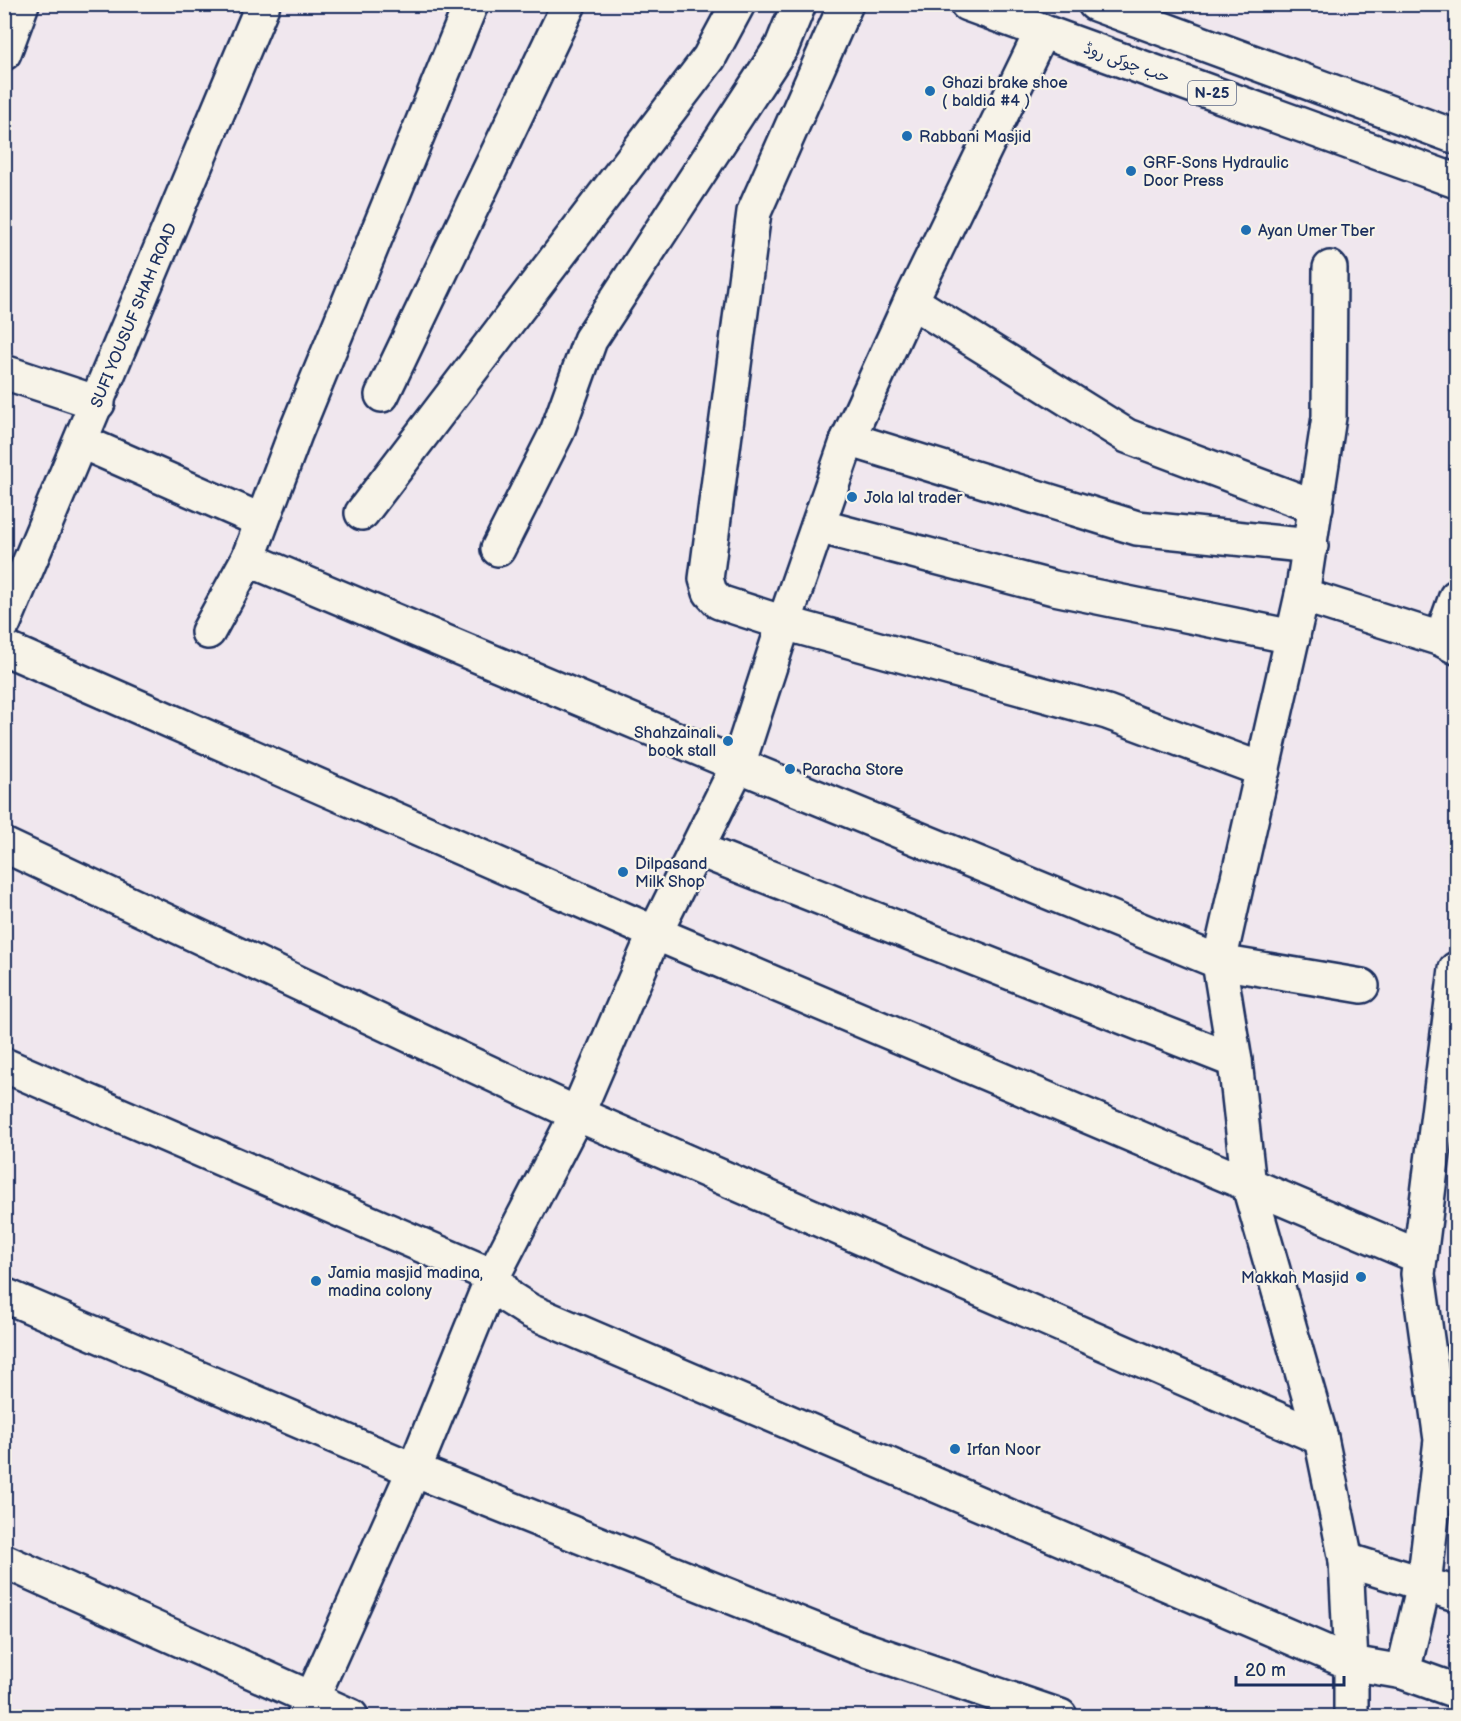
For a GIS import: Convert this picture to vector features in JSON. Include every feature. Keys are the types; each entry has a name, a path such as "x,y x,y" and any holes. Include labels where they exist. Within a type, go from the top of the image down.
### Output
{"main road":[{"path":"4,53 22,4"},
{"name":"SUFI YOUSUF SHAH ROAD","path":"4,623 82,442 263,4"},
{"path":"208,633 248,559 295,434 471,4"},
{"path":"382,395 569,4"},
{"path":"362,513 710,58 738,4"},
{"path":"498,549 557,432 590,340 782,46 799,4"},
{"path":"846,4 754,212 706,579 710,592 719,602 784,623 1107,712 1263,770"},
{"name":"حب چوکی روڈ","path":"967,4 1456,181"},
{"name":"N-25","path":"1095,4 1456,136"},
{"path":"309,1708 414,1470 493,1276 577,1114 655,933 738,765 784,623 848,439 911,300 1042,31"},
{"path":"1330,268 1329,417 1311,546 1293,637 1219,962 1235,1061 1249,1186 1321,1438 1346,1560 1351,1716"},
{"path":"911,300 1127,436 1316,507"},
{"path":"4,372 98,403"},
{"path":"848,439 1137,528 1311,546"},
{"path":"82,442 262,521"},
{"path":"818,526 1054,588 1293,637"},
{"path":"248,559 738,765 1219,962 1362,986"},
{"path":"1302,595 1449,643 1456,597"},
{"path":"4,648 655,933 1420,1257"},
{"path":"4,845 577,1114 1321,1438"},
{"path":"697,849 1235,1061"},
{"path":"1403,1672 1424,1584 1441,1440 1419,1274 1456,969"},
{"path":"4,1065 493,1276 508,1297 530,1311 1351,1663 1403,1672 1456,1691"},
{"path":"4,1295 414,1470 855,1646 1060,1716"},
{"path":"1346,1560 1456,1594"},
{"path":"4,1561 309,1708 351,1716"}],"place":[{"name":"Ghazi brake shoe ( baldia #4 )","path":"930,91"},
{"name":"Rabbani Masjid","path":"907,136"},
{"name":"GRF-Sons Hydraulic Door Press","path":"1131,171"},
{"name":"Ayan Umer Tber","path":"1246,230"},
{"name":"Jola lal trader","path":"852,497"},
{"name":"Shahzainali book stall","path":"728,741"},
{"name":"Paracha Store","path":"790,769"},
{"name":"Dilpasand Milk Shop","path":"623,872"},
{"name":"Makkah Masjid","path":"1361,1277"},
{"name":"Jamia masjid madina, madina colony","path":"316,1281"},
{"name":"Irfan Noor","path":"955,1449"}]}
